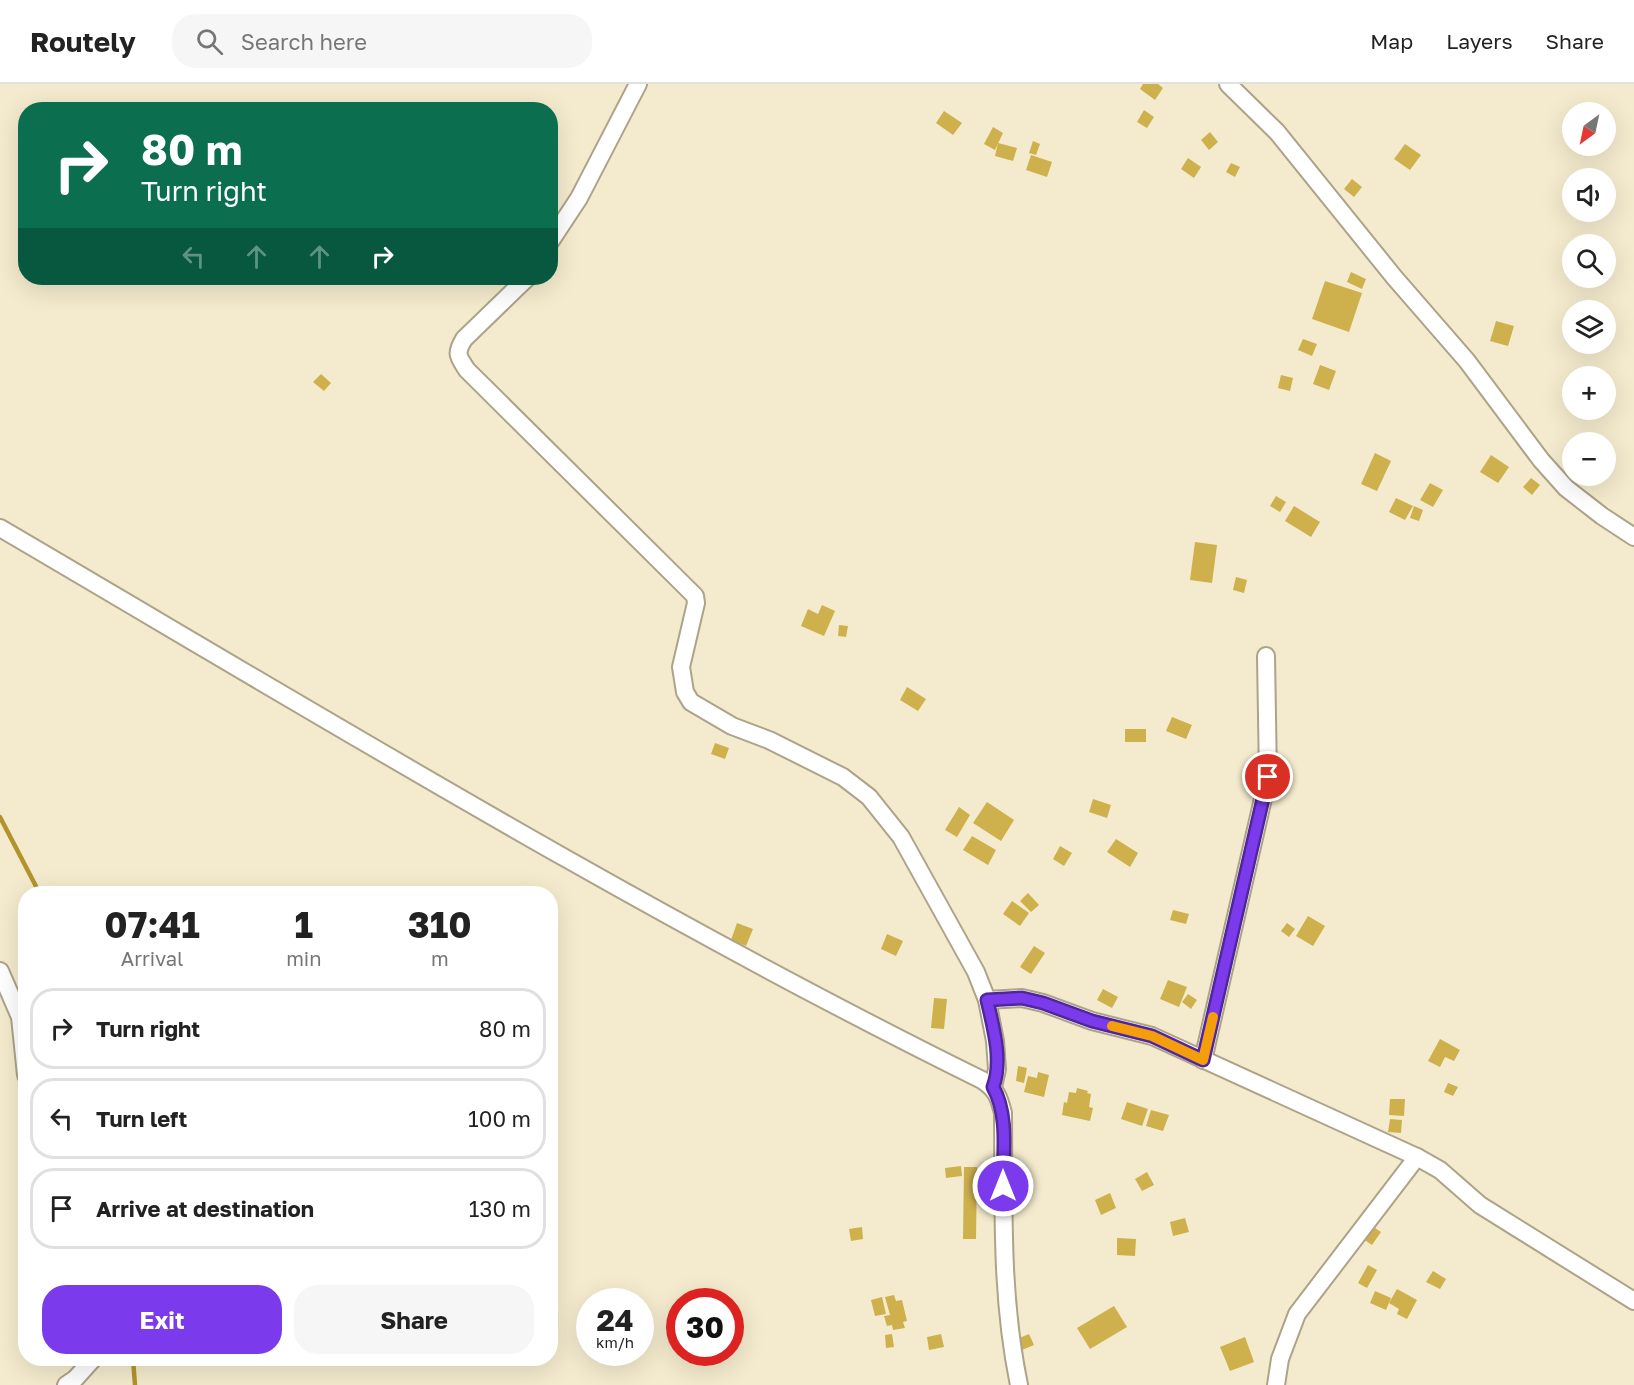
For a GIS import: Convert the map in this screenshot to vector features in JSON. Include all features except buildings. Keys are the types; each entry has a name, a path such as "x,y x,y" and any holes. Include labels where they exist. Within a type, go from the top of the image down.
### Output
{"street":[{"path":"558,230 579,198 638,84"},
{"path":"1228,84 1277,132 1394,277 1467,361 1566,488 1634,537"},
{"path":"521,285 464,339 458,348 458,356 467,370 695,596 696,603 681,667 685,692 691,702 732,726 768,740 843,777 869,797 901,837 976,972 987,1000 995,1041 997,1070 993,1087"},
{"path":"0,528 514,831 674,920 993,1087 999,1097 1003,1113 1003,1270 1012,1351 1019,1385"},
{"path":"1203,1060 1268,777 1266,656"},
{"path":"0,970 18,1012"},
{"path":"987,1000 1022,998 1043,1003 1092,1021 1152,1036 1417,1156 1440,1170 1480,1205 1634,1301"},
{"path":"1276,1385 1280,1359 1298,1314 1417,1156"},
{"path":"66,1385 87,1366"}],"waterway":[{"path":"0,817 36,886"},
{"path":"134,1366 135,1385"}],"slow traffic":[{"path":"1112,1026 1152,1036 1203,1060 1213,1017"}],"route":[{"path":"1003,1186 1003,1113 999,1097 993,1087 997,1070 995,1041 987,1000 1022,998 1043,1003 1092,1021 1152,1036 1203,1060 1268,777"}]}
